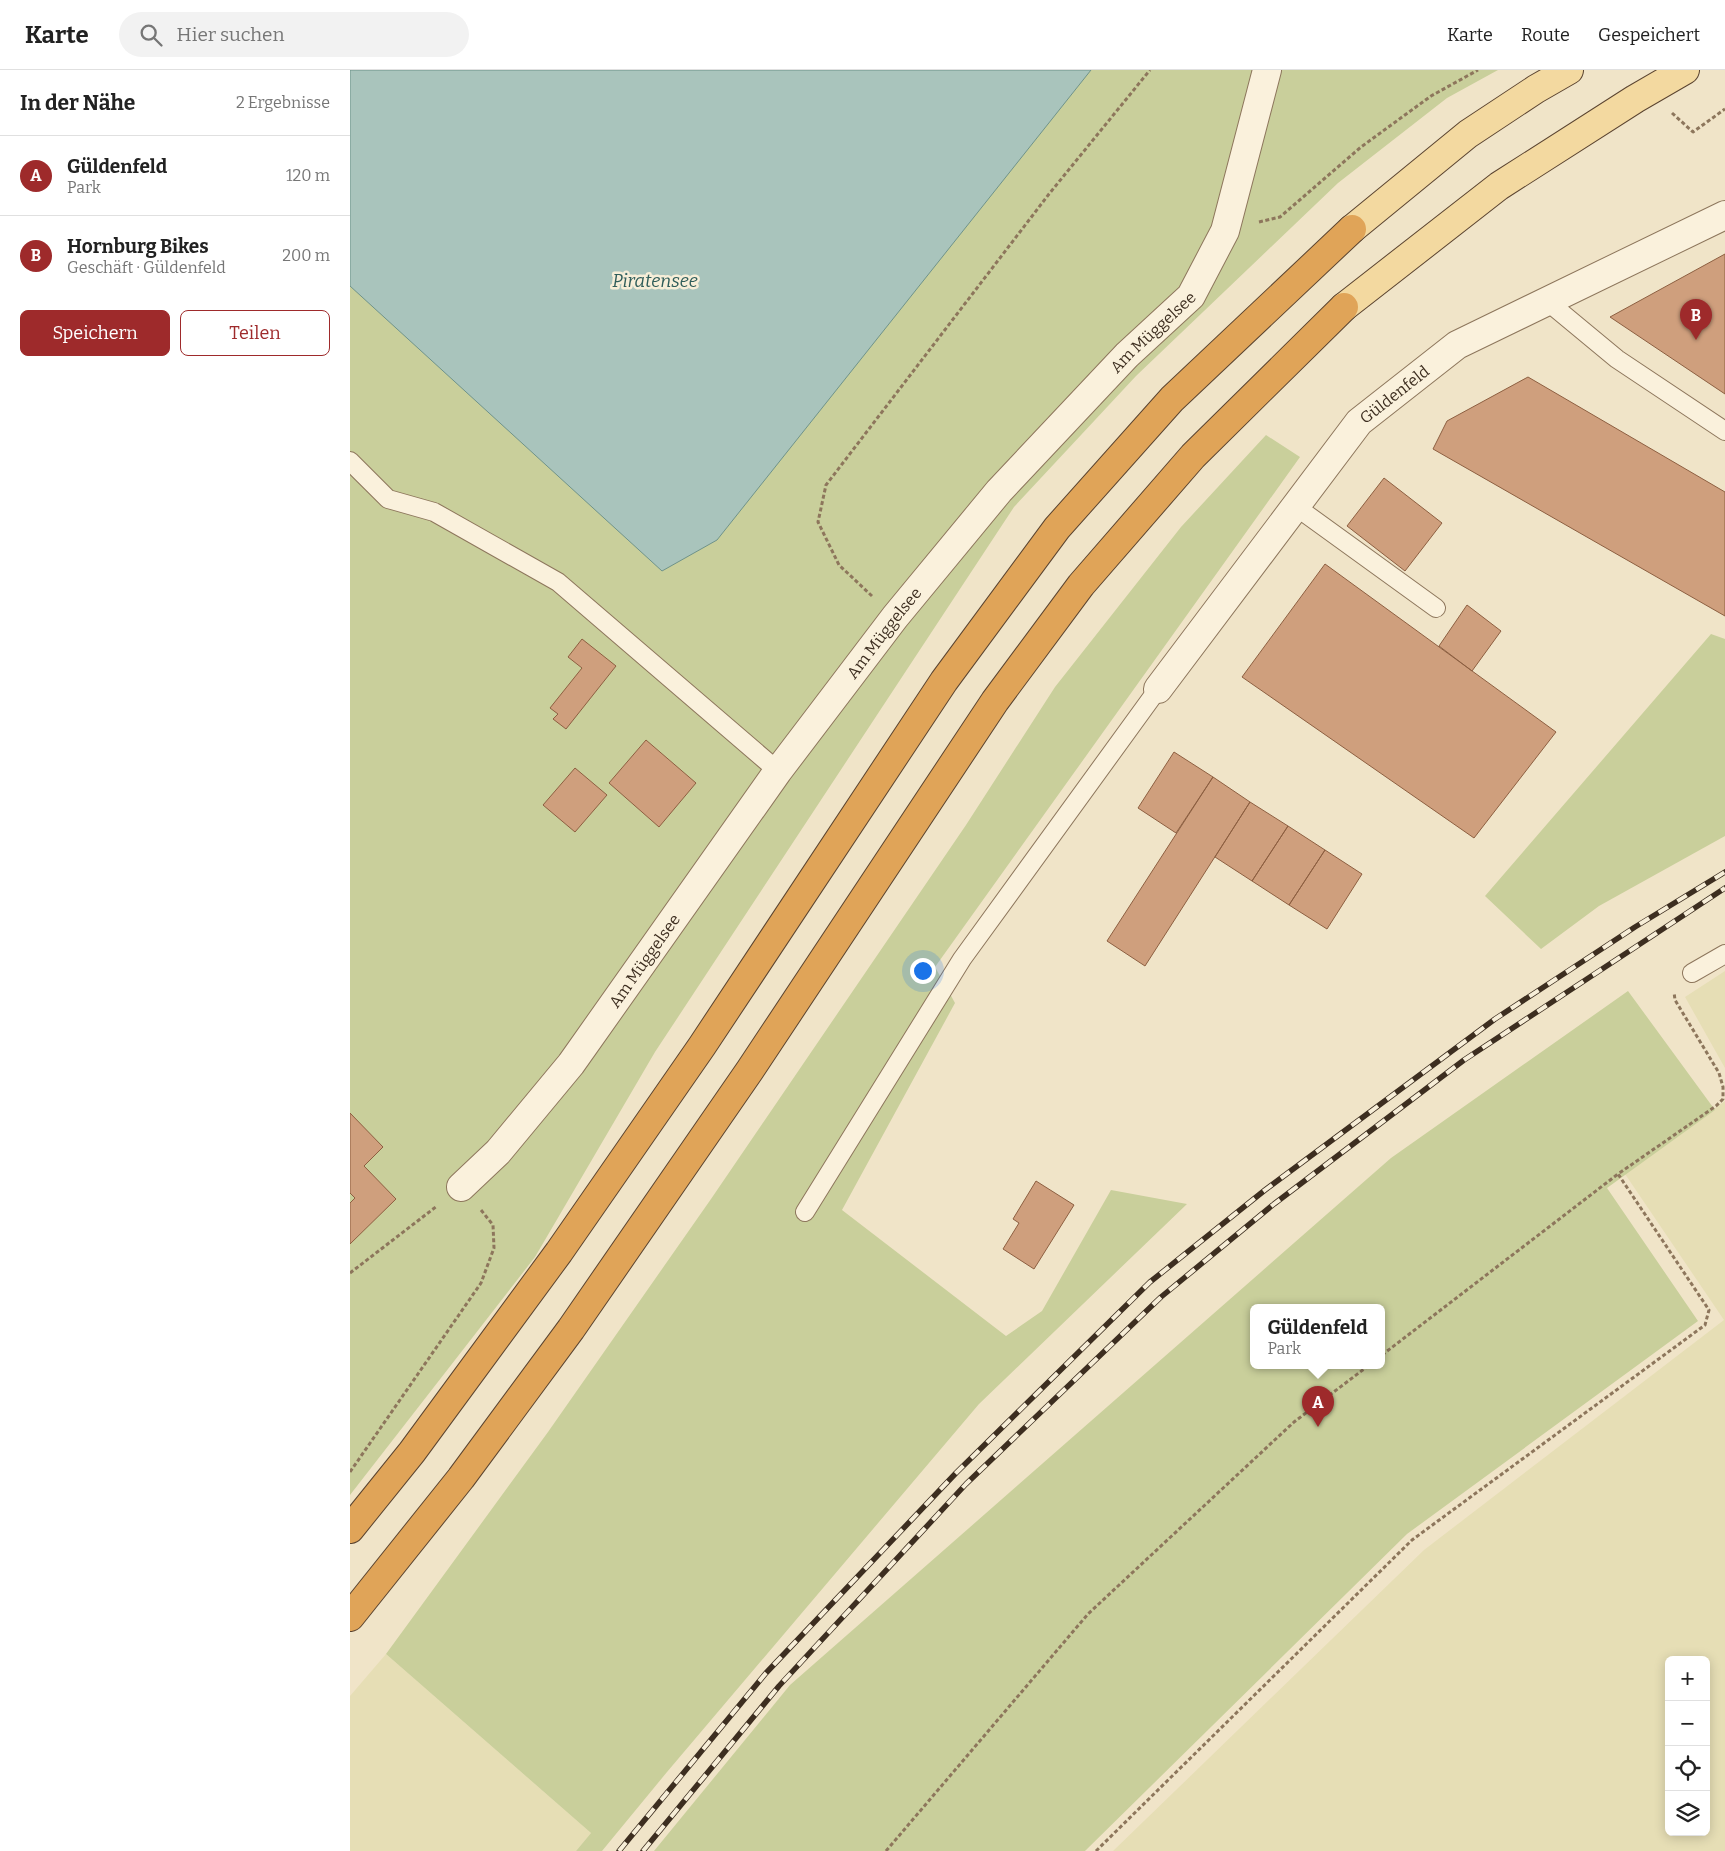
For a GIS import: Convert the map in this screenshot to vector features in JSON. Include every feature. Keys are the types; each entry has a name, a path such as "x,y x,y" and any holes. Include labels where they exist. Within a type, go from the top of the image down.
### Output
{"highway":[{"path":"350,1529 412,1452 559,1252 702,1046 944,680 1057,528 1172,399 1352,228"},
{"path":"350,1617 461,1478 571,1329 750,1070 995,701 1081,585 1193,456 1344,307"}],"main road":[{"path":"1352,228 1468,134 1536,89 1569,70"},
{"path":"1344,307 1499,186 1685,70"}],"street":[{"name":"Am Müggelsee","path":"461,1187 498,1152 572,1064 778,771 895,617 999,491 1127,355 1191,296 1225,231 1267,70"},
{"name":"Güldenfeld","path":"1158,689 1359,422 1457,345 1725,215"}],"lane":[{"path":"1548,301 1616,359 1725,431"},
{"path":"350,461 388,499 434,512 558,582 778,771"},
{"path":"1296,506 1436,608"},
{"path":"805,1212 962,959 1158,689"},
{"path":"1692,972 1725,954"}],"path":[{"path":"895,617 839,565 818,522 826,485 1049,194 1150,70"},
{"path":"1225,231 1280,216 1361,147 1415,107 1430,96 1478,70"},
{"path":"1693,132 1725,109"},
{"path":"1385,1353 1618,1174 1716,1106 1723,1099 1723,1087 1719,1073 1675,1000 1673,984 1692,972"},
{"path":"1096,1851 1412,1540 1705,1326 1709,1310 1618,1174"},
{"path":"350,1273 461,1187 493,1225 494,1248 481,1283 350,1472"},
{"path":"886,1851 1088,1614 1294,1422 1364,1369"}],"shaded area":[{"path":"1725,971 1725,1068 1685,997"},
{"path":"1725,1101 1725,1851 1113,1851 1424,1550 1724,1320 1625,1174"},
{"path":"386,1654 591,1833 576,1851 350,1851 350,1696"}],"green space":[{"path":"350,70 1498,70 1447,98 1338,183 1136,376 1014,507 655,1052 535,1257 350,1495"},
{"path":"1266,435 1300,457 935,967 955,1003 842,1210 1006,1336 1042,1311 1111,1190 1187,1204 979,1404 602,1851 576,1851 591,1833 386,1654 548,1432 711,1199 966,825 1055,687 1181,527"},
{"path":"1711,634 1725,639 1725,836 1599,906 1541,949 1485,896"},
{"path":"1628,991 1715,1110 1607,1188 1698,1321 1407,1534 1085,1851 654,1851 790,1685 1391,1158"}],"water":[{"name":"Piratensee","path":"350,70 1091,70 717,540 662,571 350,286"}],"building":[{"path":"1725,254 1725,394 1610,317"},
{"path":"1528,377 1725,492 1725,616 1433,449 1447,421"},
{"path":"1384,478 1442,523 1405,571 1347,526"},
{"path":"1325,564 1556,732 1474,838 1242,677"},
{"path":"1467,605 1501,631 1472,671 1439,646"},
{"path":"582,639 616,666 566,729 553,719 558,714 550,708 582,668 568,657"},
{"path":"646,740 696,783 659,827 609,783"},
{"path":"1174,752 1213,777 1176,833 1138,808"},
{"path":"575,768 607,795 575,832 543,805"},
{"path":"1213,777 1250,802 1145,966 1107,941"},
{"path":"1250,802 1288,826 1252,881 1215,857"},
{"path":"1288,826 1325,850 1289,905 1252,881"},
{"path":"1325,850 1362,874 1327,929 1289,905"},
{"path":"350,1113 383,1147 364,1166 396,1199 350,1244 350,1203 355,1198 350,1193"},
{"path":"1036,1181 1074,1205 1034,1269 1003,1249 1019,1223 1013,1219"}],"railway":[{"path":"619,1851 766,1673 956,1473 1150,1282 1265,1190 1495,1019 1635,927 1725,872"},
{"path":"643,1851 779,1686 966,1484 1161,1297 1274,1204 1464,1060 1725,888"}],"place":[{"name":"Hornburg Bikes","path":"1696,340"},
{"name":"Güldenfeld","path":"1318,1427"}]}
